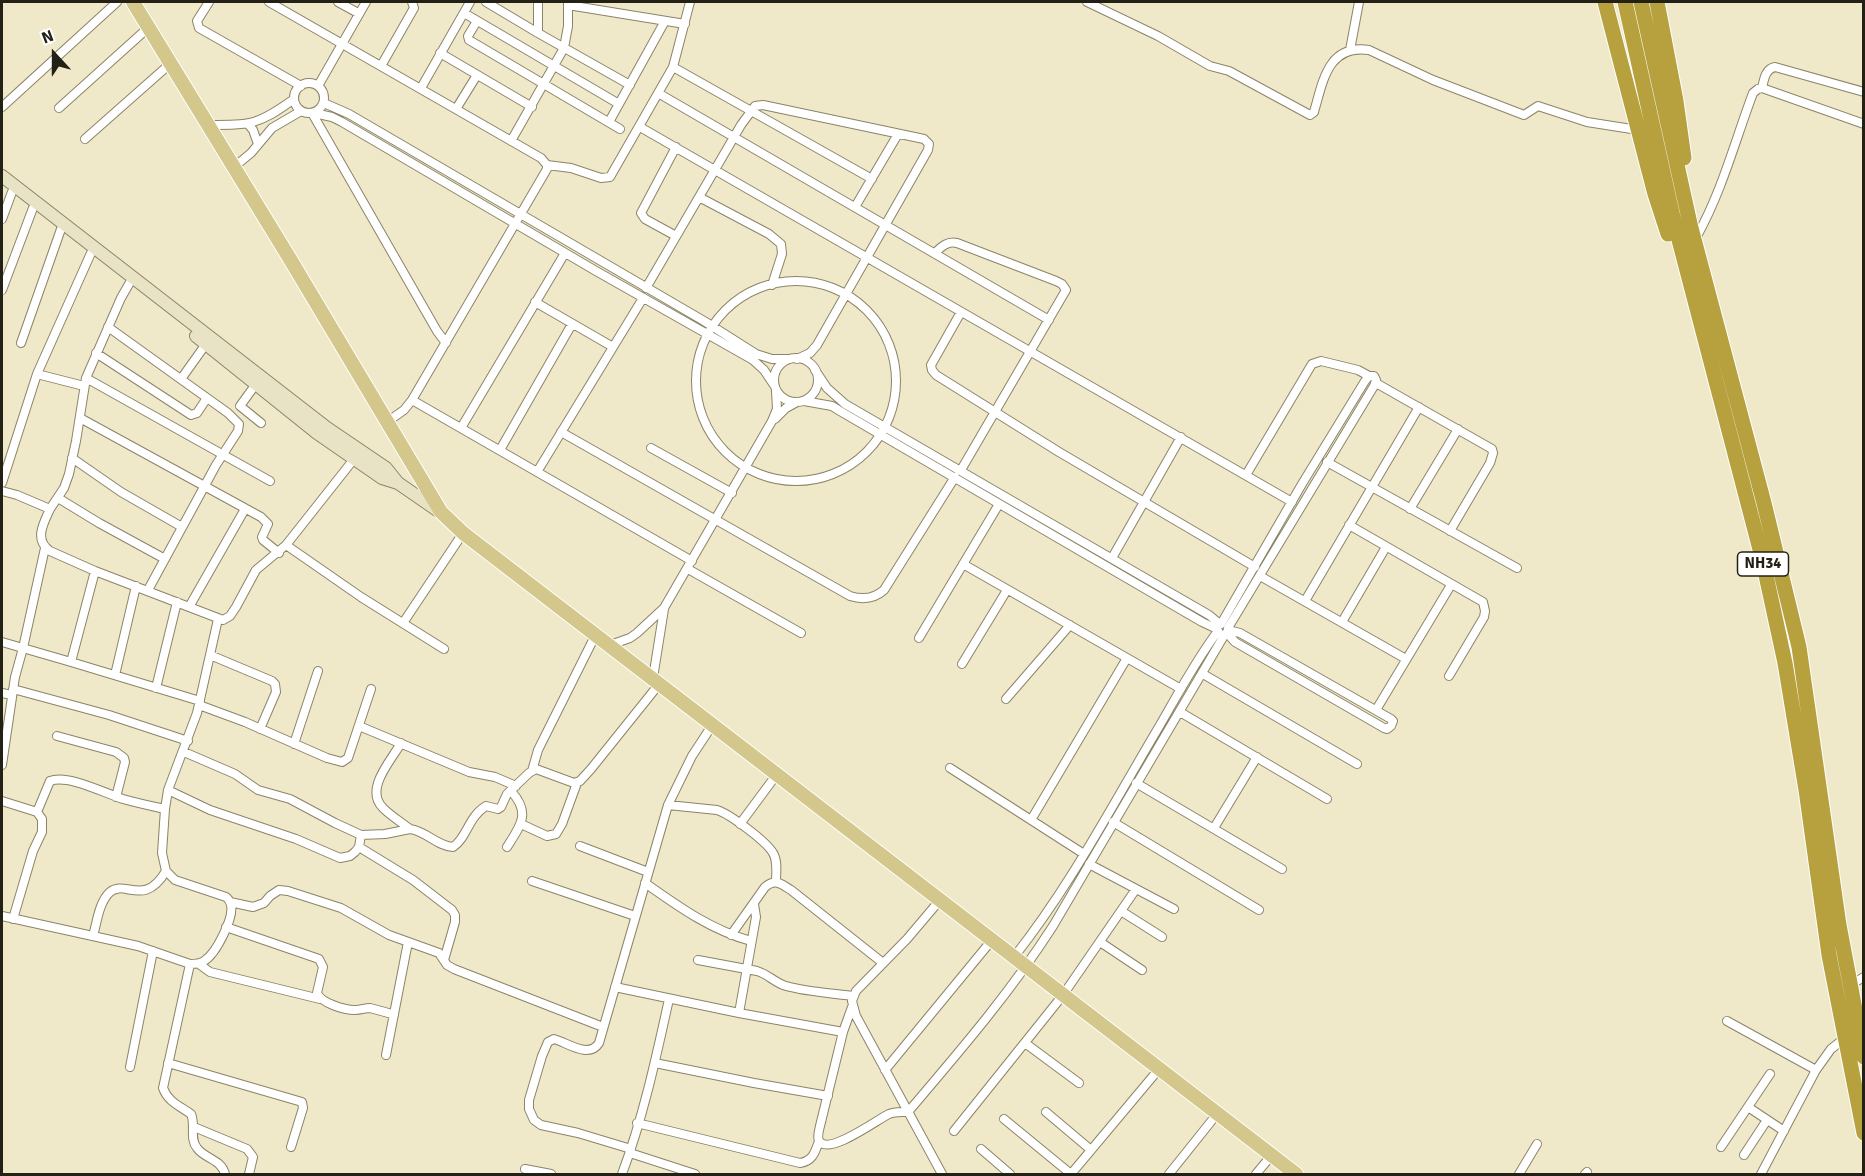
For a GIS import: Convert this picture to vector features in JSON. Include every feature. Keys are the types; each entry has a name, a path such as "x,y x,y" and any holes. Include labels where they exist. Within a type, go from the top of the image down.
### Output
{"highway":[{"path":"1605,2 1655,194 1710,359"},
{"name":"NH34","path":"1625,2 1672,213 1761,558 1785,663 1806,790 1828,955 1863,1133"},
{"name":"NH34","path":"1641,2 1691,228 1764,503 1798,646 1839,925 1863,1057"},
{"path":"1657,2 1676,100 1689,193 1711,303"}],"main road":[{"path":"133,2 441,512 463,533 1296,1174"}],"street":[{"path":"2,107 117,2"},
{"path":"209,2 197,21 199,27 302,86"},
{"path":"269,2 541,158 548,165 571,168 601,178 608,178 640,127 673,67 685,24 688,2"},
{"path":"338,2 358,13"},
{"path":"318,86 366,2"},
{"path":"381,66 414,8 412,2"},
{"path":"421,88 470,2"},
{"path":"486,2 630,85"},
{"path":"538,2 538,33"},
{"path":"1087,2 1158,36 1210,66 1237,75 1310,115 1314,112 1328,69 1337,57 1350,50 1359,49 1369,50 1433,80 1524,115 1538,106 1587,122 1638,130"},
{"path":"1350,50 1359,2"},
{"path":"511,141 564,48 568,3 685,24"},
{"path":"464,13 619,104"},
{"path":"477,21 468,40 620,129"},
{"path":"609,122 665,21"},
{"path":"59,108 149,27"},
{"path":"440,53 532,107"},
{"path":"85,139 171,63"},
{"path":"673,67 872,179"},
{"path":"1762,88 1767,72 1774,67 1863,92"},
{"path":"456,109 477,75"},
{"path":"208,125 248,124 266,118 294,99 297,90 309,83 318,86 324,93 322,107 313,113"},
{"path":"1697,236 1716,197 1753,93 1758,89 1762,88 1863,124"},
{"path":"658,93 885,225 936,252 1049,320"},
{"path":"294,99 301,111"},
{"path":"324,103 349,114 646,288 759,364 785,400 832,406 883,430 1209,615 1223,629 1235,642 1384,728 1389,728 1392,724 1391,719 1376,710 1237,632 1223,629 1183,611 999,504 958,474"},
{"path":"610,645 630,638 641,631 664,608 772,421 777,409 774,378 779,367 810,353 817,345 929,144 924,139 758,105 750,110 734,136 646,288"},
{"path":"234,167 272,128 301,111 332,117 643,298 756,354 772,359 794,359 813,367 835,397 883,430"},
{"path":"313,113 437,331 446,342"},
{"path":"248,124 258,144"},
{"path":"640,127 1292,502"},
{"path":"855,207 898,134"},
{"path":"676,147 641,213 645,219 676,236"},
{"path":"387,422 404,410 412,400 548,165"},
{"path":"2,176 317,433 382,478 398,483 441,512"},
{"path":"2,184 327,428 386,468 398,483"},
{"path":"2,219 12,192"},
{"path":"699,196 769,234 781,244 782,254 772,285"},
{"path":"2,290 33,208"},
{"path":"21,343 60,229"},
{"path":"561,432 850,596 869,599 878,596 958,474 1066,290 1062,284 952,242 936,252"},
{"path":"2,483 38,374 91,253"},
{"path":"461,428 565,253"},
{"path":"2,765 12,692 45,548 40,537 41,528 69,474 85,382 96,353 131,280"},
{"path":"808,282 824,285 846,294 872,316 886,337 892,354 896,385 883,430 872,446 851,463 817,478 780,478 746,467 723,449 714,438 700,406 697,392 697,367 709,330 721,315 743,296 772,285 808,282"},
{"path":"537,472 643,298"},
{"path":"535,302 613,348"},
{"path":"961,312 935,356 931,365 932,370 1059,452 1255,567"},
{"path":"500,450 572,324"},
{"path":"108,327 207,398 239,424 238,431 148,590"},
{"path":"180,379 206,344"},
{"path":"772,421 786,408 815,391 817,384 813,367 817,345"},
{"path":"96,353 190,415 197,414 207,398"},
{"path":"1246,476 1312,364 1321,361 1358,370 1488,446 1493,453 1490,463 1450,531"},
{"path":"38,374 85,382 270,481"},
{"path":"1014,957 1043,920 1181,689 1260,576 1328,462 1372,379"},
{"path":"819,1141 829,1144 837,1142 892,1113 908,1112 1027,967 1203,674 1255,567 1292,502 1372,379"},
{"path":"256,384 240,406 261,423"},
{"path":"412,400 537,472 801,633"},
{"path":"1305,601 1419,407"},
{"path":"80,418 266,521 268,524 262,537 263,540 279,552"},
{"path":"1410,509 1458,429"},
{"path":"1112,558 1181,437"},
{"path":"651,448 732,493"},
{"path":"72,458 122,492 182,527"},
{"path":"45,548 95,571 218,619 226,619 230,616 256,570 286,545 354,459"},
{"path":"1328,462 1517,568"},
{"path":"2,492 17,495 50,509"},
{"path":"58,498 165,559"},
{"path":"919,638 999,504"},
{"path":"189,607 245,509"},
{"path":"1349,525 1482,603 1485,611 1481,623 1449,676"},
{"path":"403,623 463,533"},
{"path":"286,545 361,597 444,649"},
{"path":"1342,622 1386,547"},
{"path":"963,564 1181,689"},
{"path":"71,662 95,571"},
{"path":"1260,576 1406,659"},
{"path":"1376,710 1451,585"},
{"path":"115,675 136,586"},
{"path":"962,664 1007,590"},
{"path":"156,688 177,602"},
{"path":"521,824 547,836 556,834 577,783 591,769 656,680 658,640 664,608"},
{"path":"218,619 188,741 168,790 162,854 166,871 175,880 226,897 230,902 231,911 226,927 210,957 195,964 163,1088 174,1104 191,1114 195,1146 221,1165 225,1174"},
{"path":"1006,699 1070,625"},
{"path":"641,631 658,640"},
{"path":"401,743 378,782 376,795 382,807 410,829 422,832 444,845 453,847 459,842 479,812 486,806 498,809 501,807 505,798 532,771 542,742 596,634"},
{"path":"2,642 115,675 199,703 333,761 342,762 348,758 371,689"},
{"path":"210,655 275,684 276,692 260,729"},
{"path":"1031,820 1127,658"},
{"path":"294,744 318,671"},
{"path":"1203,674 1357,764"},
{"path":"2,693 12,692 109,715 188,741"},
{"path":"1180,712 1327,799"},
{"path":"695,1174 684,1173 578,1133 541,1125 534,1120 529,1109 529,1100 548,1042 554,1039 584,1049 594,1049 598,1043 668,806 692,756 713,724"},
{"path":"359,726 469,772 495,777 514,788 524,813 521,824 507,847"},
{"path":"57,736 120,754 125,762 116,797"},
{"path":"183,752 235,774 258,790 290,800 361,835 372,836 410,829"},
{"path":"1214,828 1257,757"},
{"path":"950,768 1084,854"},
{"path":"532,771 539,770 577,783"},
{"path":"740,824 777,774"},
{"path":"38,812 47,786 53,780 60,779 116,797 165,809"},
{"path":"1136,783 1282,869"},
{"path":"168,790 210,810 296,839 337,857 350,856 359,846 361,835"},
{"path":"2,801 38,812 42,819 42,832 30,860 14,919"},
{"path":"668,806 724,812 772,851 776,863 776,882"},
{"path":"1113,822 1259,910"},
{"path":"359,846 413,880 452,910 455,922 444,960"},
{"path":"580,846 648,872"},
{"path":"1089,864 1174,909"},
{"path":"93,936 101,909 109,893 117,889 133,891 152,888 159,883 166,871"},
{"path":"532,882 635,916"},
{"path":"731,935 769,884 776,882 791,890 883,963"},
{"path":"645,883 698,919 731,935 752,941"},
{"path":"230,902 259,906 274,892 285,889 348,912 389,935 439,953 454,969 603,1028"},
{"path":"954,1131 1063,995 1137,890"},
{"path":"637,1123 800,1162 809,1161 819,1141 820,1126 853,996 940,900"},
{"path":"738,1013 756,917 754,904"},
{"path":"1121,911 1162,937"},
{"path":"2,918 138,946 195,964 210,972 320,999 348,1009 369,1008 394,1014"},
{"path":"226,927 319,959 322,968 317,993 320,999"},
{"path":"885,1070 992,940"},
{"path":"386,1055 408,942"},
{"path":"1100,942 1142,970"},
{"path":"130,1067 153,951"},
{"path":"698,960 763,972 777,982 789,986 853,996"},
{"path":"1850,985 1863,977"},
{"path":"615,987 843,1032"},
{"path":"622,1174 655,1063 669,999"},
{"path":"852,1007 942,1174"},
{"path":"1727,1021 1816,1070"},
{"path":"1761,1174 1816,1070 1831,1049 1845,1038"},
{"path":"1025,1042 1079,1083"},
{"path":"168,1063 302,1102 303,1108 291,1147"},
{"path":"655,1063 828,1096"},
{"path":"1004,1119 1071,1174 1159,1069"},
{"path":"1721,1147 1770,1074"},
{"path":"1748,1107 1784,1131"},
{"path":"1046,1112 1091,1150"},
{"path":"1169,1174 1217,1114"},
{"path":"1744,1155 1767,1120"},
{"path":"194,1127 247,1149 253,1158 249,1174"},
{"path":"1519,1174 1537,1144"},
{"path":"981,1149 1010,1174"},
{"path":"1256,1174 1271,1156"},
{"path":"525,1169 551,1174"}]}
